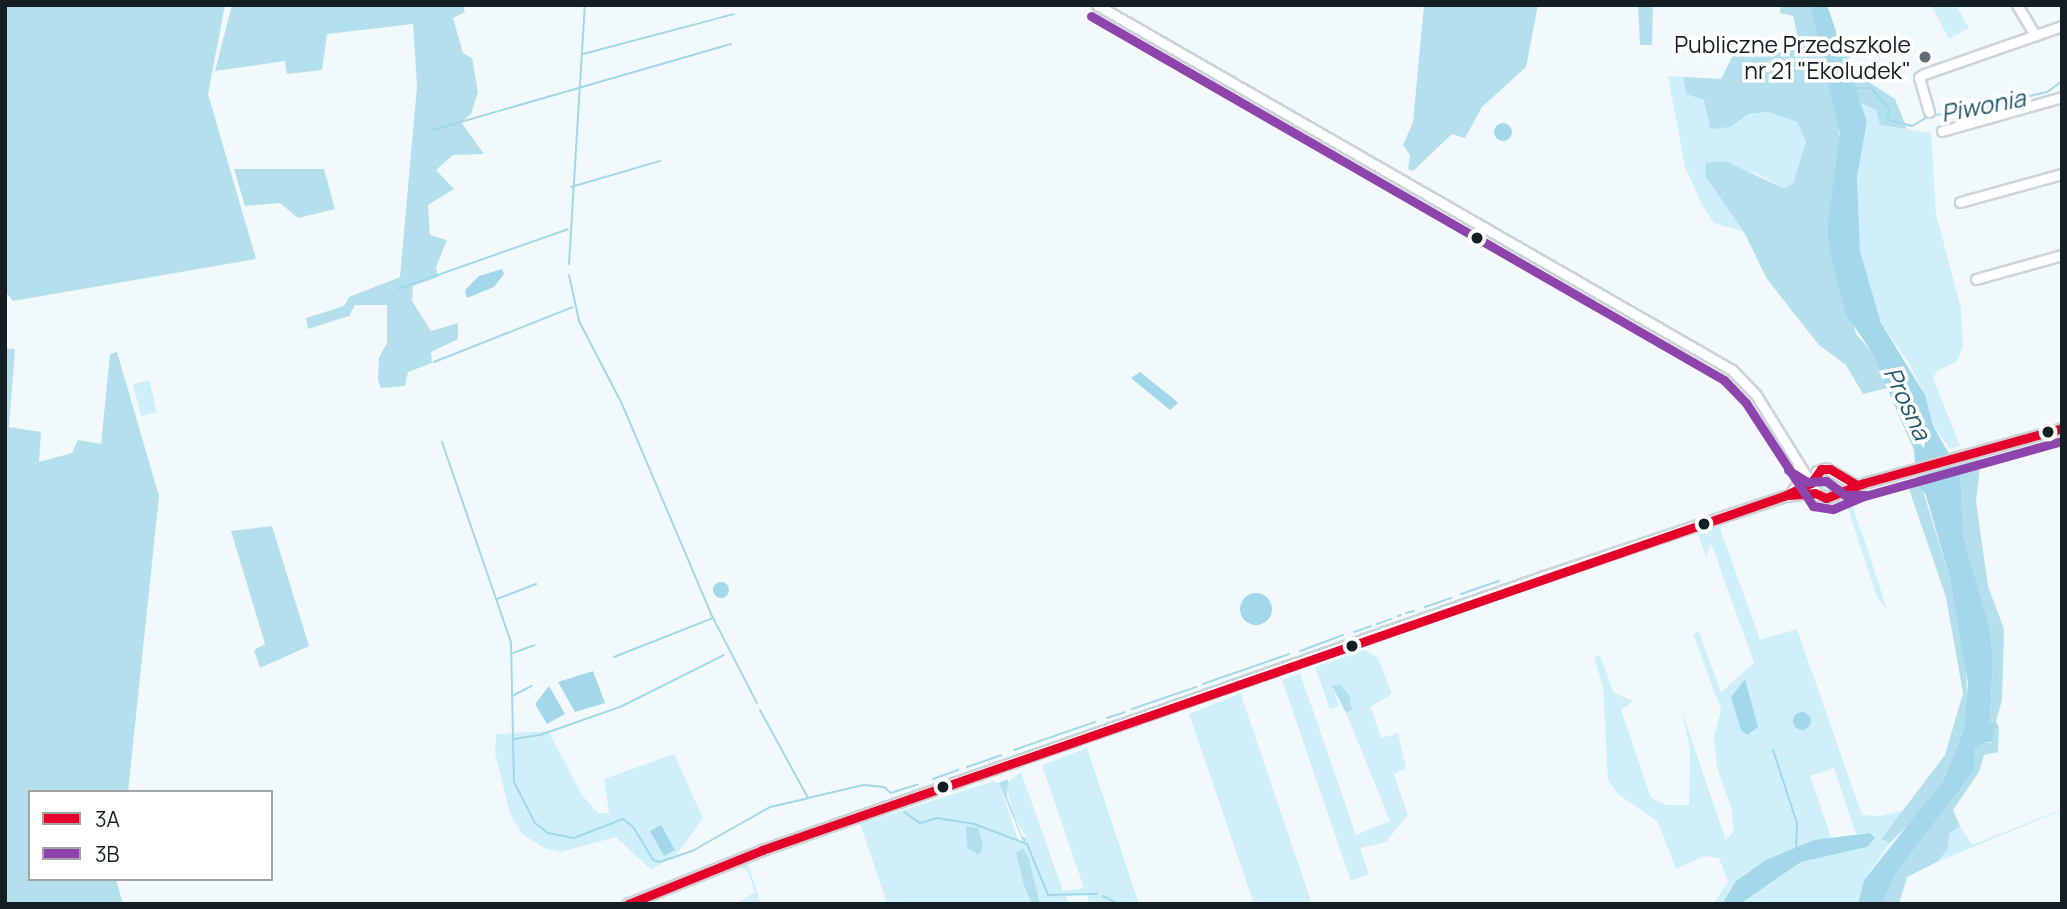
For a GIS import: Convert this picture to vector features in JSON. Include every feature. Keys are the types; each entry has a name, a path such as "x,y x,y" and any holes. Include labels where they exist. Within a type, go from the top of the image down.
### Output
{"street":[{"path":"1097,5 1731,370 1756,395 1813,488 1826,498 1857,485 2062,428"},
{"path":"2017,5 2035,35"},
{"path":"1929,112 1919,77 2062,26"},
{"path":"1942,131 2062,97"},
{"path":"1960,202 2062,174"},
{"path":"1976,279 2062,255"},
{"path":"1797,464 1817,471 1830,469 1839,478 1857,485"},
{"path":"1788,494 1800,477 1797,464"},
{"path":"1813,488 1817,471"},
{"path":"1837,492 1839,478"},
{"path":"627,904 669,890 762,850 1788,494 1813,488"}],"shaded area":[{"path":"5,5 225,5 208,94 256,259 13,301 5,291"},
{"path":"232,5 463,5 465,12 453,18 463,53 472,58 478,92 471,114 461,122 484,154 453,155 436,170 454,189 428,205 430,235 447,240 436,267 438,277 413,286 412,301 431,331 458,323 458,339 431,352 432,363 408,372 405,386 381,388 378,380 379,358 387,343 387,305 355,305 349,316 308,329 306,318 344,306 349,297 400,277 417,86 413,24 327,34 322,70 287,74 285,61 215,71"},
{"path":"1424,5 1538,5 1526,67 1482,107 1465,138 1452,134 1413,171 1408,169 1410,155 1403,145 1413,122"},
{"path":"1638,5 1653,5 1652,45 1640,45"},
{"path":"1781,5 1810,5 1838,116 1841,154 1827,229 1856,334 1871,351 1888,388 1863,394 1846,365 1819,345 1767,279 1744,232 1705,176 1706,163 1725,161 1783,188 1793,184 1806,142 1797,122 1769,112 1748,114 1731,127 1710,129 1704,100 1686,94 1683,77 1721,79 1738,45 1777,53 1793,50 1797,33 1793,16 1780,13"},
{"path":"1931,5 1956,5 1969,28 1949,39"},
{"path":"1847,53 1861,77 1895,99 1907,129 1880,125 1876,110 1861,103 1842,55"},
{"path":"1668,76 1683,77 1686,94 1704,99 1731,127 1748,114 1769,112 1797,122 1806,142 1794,184 1783,188 1754,172 1705,176 1744,232 1714,223 1702,205 1685,167"},
{"path":"1861,103 1876,110 1880,125 1931,133 1936,214 1961,308 1963,346 1957,361 1937,371 1933,378 1960,446 1950,449 1933,426 1925,395 1910,365 1881,323 1860,251 1857,178 1867,121"},
{"path":"234,169 324,169 335,209 298,218 280,203 245,206"},
{"path":"5,348 15,349 9,427 41,432 39,462 72,453 78,440 101,444 110,354 117,352 159,496 128,790 28,790 28,881 117,881 123,904 5,904"},
{"path":"149,380 157,412 141,416 133,384"},
{"path":"1981,459 1976,501 1988,586 2004,629 2002,700 1996,722 1990,724 1993,655 1989,625 1963,535 1957,465"},
{"path":"1826,474 1832,477 1835,483 1832,489 1826,492 1820,489 1817,483 1820,477"},
{"path":"1921,484 1950,579 1966,665 1967,697 1964,729 1943,781 1923,810 1890,843 1881,839 1945,755 1963,693 1946,597 1909,489"},
{"path":"1852,505 1887,609 1877,597 1847,506"},
{"path":"1719,525 1760,640 1797,629 1862,815 1880,816 1905,810 1881,838 1890,843 1864,880 1858,904 1740,904 1801,862 1863,848 1870,833 1856,834 1834,768 1810,776 1831,837 1766,861 1745,874 1722,904 1713,904 1728,882 1719,858 1704,856 1676,869 1658,822 1618,794 1608,780 1603,687 1594,657 1600,656 1614,693 1633,701 1621,710 1651,798 1667,805 1689,805 1690,748 1681,709 1726,840 1733,832 1732,810 1717,767 1714,736 1721,710 1693,634 1699,632 1721,692 1754,663 1711,543 1706,557 1698,533"},
{"path":"272,526 309,646 260,668 254,650 265,644 231,531"},
{"path":"1365,650 1378,658 1392,694 1371,707 1381,738 1398,733 1406,768 1394,774 1408,815 1386,842 1360,848 1369,874 1351,881 1282,680 1300,673 1356,835 1390,821 1346,713 1352,710 1332,686 1339,706 1330,709 1315,667"},
{"path":"1341,685 1349,695 1352,710 1346,713 1332,686"},
{"path":"1241,693 1312,904 1254,904 1189,714"},
{"path":"1999,728 1998,752 1984,755 1979,772 1953,810 1960,826 1949,834 1948,849 1937,862 1907,877 1899,904 1882,904 1897,872 1974,771 1974,750 1984,742 1992,743 1993,730"},
{"path":"548,731 582,795 598,813 609,813 604,779 674,754 703,818 677,854 651,870 616,837 561,852 544,848 522,834 510,814 495,753 496,734"},
{"path":"1087,748 1139,904 1090,904 1087,895 1081,894 1066,896 1069,904 1040,904 1029,858 1016,853 1032,904 887,904 860,824 994,781 999,783 1019,842 1027,839 1013,814 1006,783 1021,772 1063,891 1084,888 1042,765"},
{"path":"1008,779 1007,797 1022,836 1027,839 1024,844 999,783"},
{"path":"2062,809 1937,862 1948,849 1949,834 1960,826 1972,845"},
{"path":"966,826 979,828 983,847 979,855 967,848"},
{"path":"1023,848 1029,858 1040,904 1032,904 1024,885 1016,853"},
{"path":"748,865 761,904 736,904 755,892 747,870 739,867"}],"water":[{"name":"Prosna","path":"1810,5 1827,5 1867,121 1857,178 1860,251 1881,323 1925,395 1933,426 1960,473 1963,535 1989,625 1993,656 1990,723 1996,722 1999,728 1993,730 1994,742 1984,742 1974,750 1974,771 1897,872 1882,904 1858,904 1864,880 1943,781 1964,729 1968,683 1950,579 1926,495 1917,484 1914,450 1871,351 1846,314 1831,257 1827,229 1840,133"},
{"path":"1503,123 1509,126 1512,132 1509,138 1503,141 1497,138 1494,132 1497,126"},
{"path":"502,269 504,274 494,287 467,298 465,290 479,276"},
{"path":"1140,372 1178,403 1170,410 1131,378"},
{"path":"718,582 724,582 729,590 727,596 718,598 713,593 713,587"},
{"path":"1256,593 1268,597 1272,609 1268,621 1256,625 1244,621 1240,609 1244,597"},
{"path":"593,671 605,703 575,712 558,682"},
{"path":"1745,679 1758,727 1747,735 1741,730 1731,697"},
{"path":"549,686 565,714 547,724 535,704"},
{"path":"1802,712 1808,715 1811,721 1808,727 1802,730 1796,727 1793,721 1796,715"},
{"path":"661,825 675,850 664,856 650,831"},
{"path":"1870,833 1875,838 1867,847 1801,862 1740,904 1722,904 1736,881 1766,860 1814,840"}],"pier":[{"path":"1956,452 1960,464 1912,478 1909,465"}],"waterway":[{"path":"569,264 585,5"},
{"path":"583,54 734,14"},
{"path":"433,130 731,44"},
{"name":"Piwonia","path":"1853,88 1871,88 1889,109 1888,120 1912,126 1931,115 1960,113 2047,92 2062,81"},
{"path":"571,187 660,161"},
{"path":"398,289 568,229"},
{"path":"569,275 579,321 622,404 711,614 757,703"},
{"path":"434,362 573,307"},
{"path":"442,442 511,642 514,782 535,823 548,833 574,838 623,819 634,828 653,860 660,862 694,850 770,807 808,798"},
{"path":"1461,594 1499,581"},
{"path":"497,599 536,584"},
{"path":"1425,607 1451,598"},
{"path":"1406,613 1414,611"},
{"path":"614,657 713,618"},
{"path":"1377,624 1391,619"},
{"path":"1354,632 1371,626"},
{"path":"1300,651 1343,635"},
{"path":"513,653 535,645"},
{"path":"1203,684 1289,654"},
{"path":"514,739 540,735 620,707 724,655"},
{"path":"514,695 532,686"},
{"path":"1132,709 1196,687"},
{"path":"760,710 808,798 864,785 884,787 891,793 918,784"},
{"path":"1107,718 1125,712"},
{"path":"1014,750 1095,722"},
{"path":"1773,750 1797,823 1796,847"},
{"path":"967,767 1001,755"},
{"path":"933,779 958,770"},
{"path":"904,812 920,823 937,818 974,824 1027,844 1048,895 1097,894"},
{"path":"1103,896 1118,904"}],"transit line":[{"name":"3B","path":"1091,16 1724,380 1746,403 1813,506 1833,509 1861,497 2062,441"},
{"name":"3A","path":"628,904 762,850 1784,496 1811,483 1821,469 1830,469 1857,485 2062,428"},
{"name":"3B","path":"1788,470 1807,482 1826,481 1845,495 1865,495"},
{"name":"3A","path":"1789,495 1815,493 1826,498 1864,483"}],"place":[{"name":"Publiczne Przedszkole nr 21 \"Ekoludek\"","path":"1925,57"}]}
